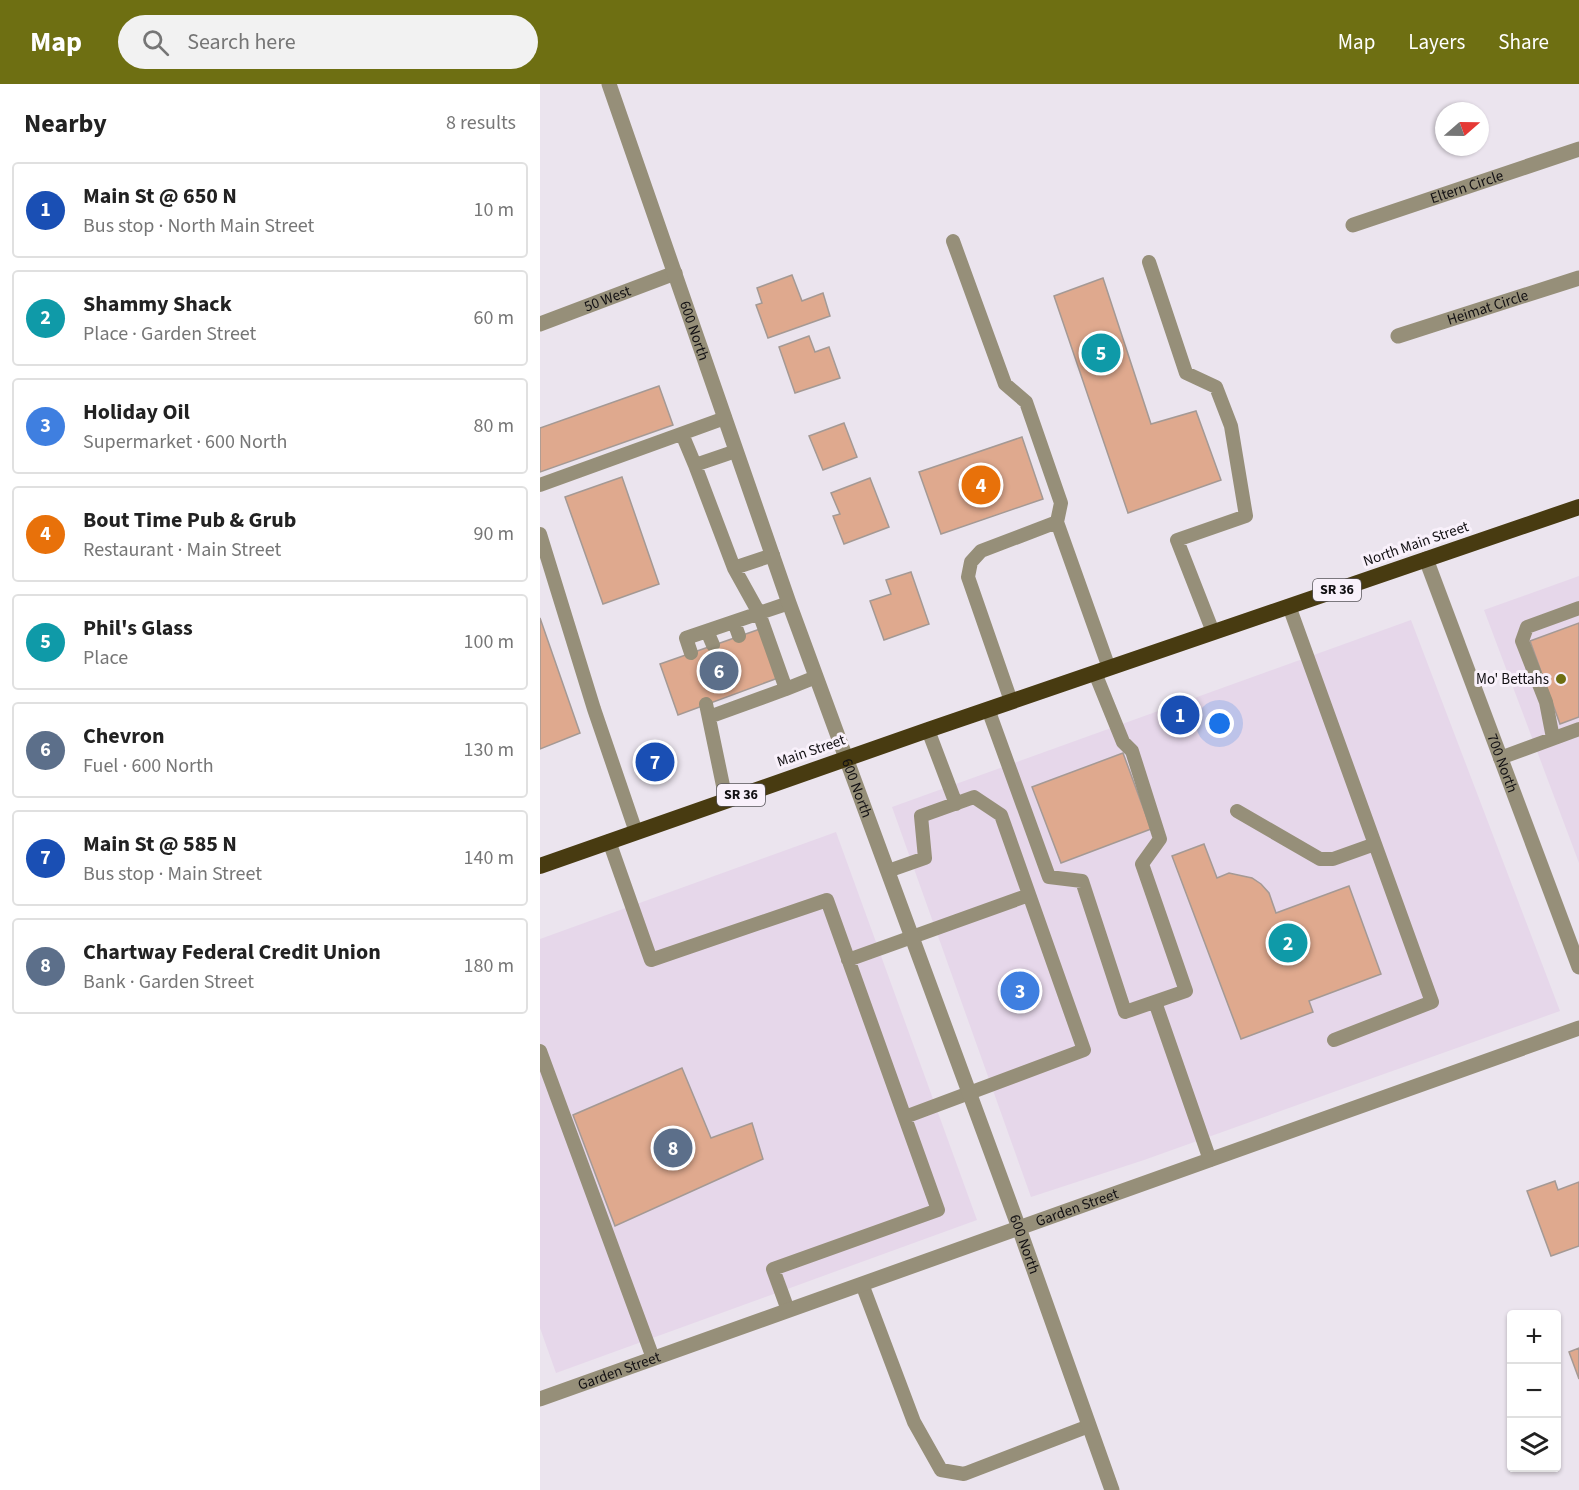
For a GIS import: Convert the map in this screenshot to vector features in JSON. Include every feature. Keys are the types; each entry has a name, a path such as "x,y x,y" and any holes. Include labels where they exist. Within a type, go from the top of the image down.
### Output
{"highway":[{"name":"North Main Street","path":"1102,670 1579,507"},
{"name":"Main Street","path":"540,866 1102,670"}],"street":[{"name":"600 North","path":"609,84 789,603 1019,1228 1112,1490"},
{"name":"Eltern Circle","path":"1353,225 1579,149"},
{"name":"50 West","path":"540,324 675,273"},
{"name":"Heimat Circle","path":"1398,336 1579,278"},
{"name":"700 North","path":"1425,560 1579,967"},
{"name":"Garden Street","path":"540,1399 1579,1028"}],"lane":[{"path":"953,241 1005,384 1026,402 1061,503 1057,522 1123,742 1132,751 1160,839 1142,864 1186,991 1125,1012 1082,880 1048,877 988,709"},
{"path":"1149,262 1186,373 1216,387 1231,426 1246,516 1178,540 1213,632"},
{"path":"540,484 725,418"},
{"path":"682,434 734,568 759,613 786,689"},
{"path":"694,465 736,451"},
{"path":"1011,701 968,577 971,562 981,551 1057,522"},
{"path":"540,534 594,709 636,832"},
{"path":"734,568 773,555"},
{"path":"691,653 686,638 789,603"},
{"path":"1289,606 1432,1002 1334,1040"},
{"path":"1553,738 1546,702 1522,641 1527,627 1579,608"},
{"path":"734,622 739,636"},
{"path":"707,631 713,645"},
{"path":"726,800 707,711 758,692 786,689 816,677"},
{"path":"1500,758 1579,729"},
{"path":"928,730 956,804"},
{"path":"888,871 925,858 921,816 974,797 1000,815 1084,1050 904,1117"},
{"path":"1237,811 1320,859 1333,858 1375,844"},
{"path":"609,841 651,960 827,900 938,1210 773,1269 788,1310"},
{"path":"848,960 1029,895"},
{"path":"1155,1002 1210,1160"},
{"path":"540,1051 653,1358"},
{"path":"861,1284 914,1422 941,1470 964,1474 1089,1426"}],"shaded area":[{"path":"1579,576 1579,863 1484,610"},
{"path":"1411,620 1560,1011 1144,1160 1031,1197 892,807"},
{"path":"836,832 977,1220 556,1373 540,1328 540,939"}],"building":[{"path":"792,275 802,301 823,293 830,316 768,338 756,305 762,303 757,288"},
{"path":"1103,278 1151,424 1196,411 1221,480 1128,513 1054,296"},
{"path":"809,336 815,352 829,347 840,378 795,393 779,347"},
{"path":"659,386 673,425 540,472 540,428"},
{"path":"844,423 857,457 823,470 809,436"},
{"path":"1022,437 1043,499 941,534 919,472"},
{"path":"622,477 659,584 603,604 565,497"},
{"path":"870,478 889,527 844,544 833,516 840,514 831,493"},
{"path":"911,572 929,624 884,640 870,601 891,594 886,580"},
{"path":"540,618 580,733 540,749"},
{"name":"Mo' Bettahs","path":"1579,623 1579,717 1560,724 1530,641"},
{"path":"760,629 778,678 678,715 660,664"},
{"path":"1123,753 1151,829 1061,863 1032,787"},
{"path":"1204,844 1217,878 1229,873 1252,878 1269,893 1276,913 1349,886 1381,974 1309,1001 1313,1012 1241,1039 1172,856"},
{"path":"682,1068 711,1138 752,1123 763,1159 615,1226 573,1115"},
{"path":"1555,1181 1558,1190 1579,1182 1579,1246 1551,1256 1527,1191"},
{"path":"1579,1348 1579,1379 1569,1352"}],"place":[{"name":"Phil's Glass","path":"1101,353"},
{"name":"Bout Time Pub & Grub","path":"981,485"},
{"name":"Chevron","path":"719,671"},
{"name":"Mo' Bettahs","path":"1561,679"},
{"name":"Main St @ 650 N","path":"1180,715"},
{"name":"Main St @ 585 N","path":"655,762"},
{"name":"Shammy Shack","path":"1288,943"},
{"name":"Holiday Oil","path":"1020,991"},
{"name":"Chartway Federal Credit Union","path":"673,1148"}]}
